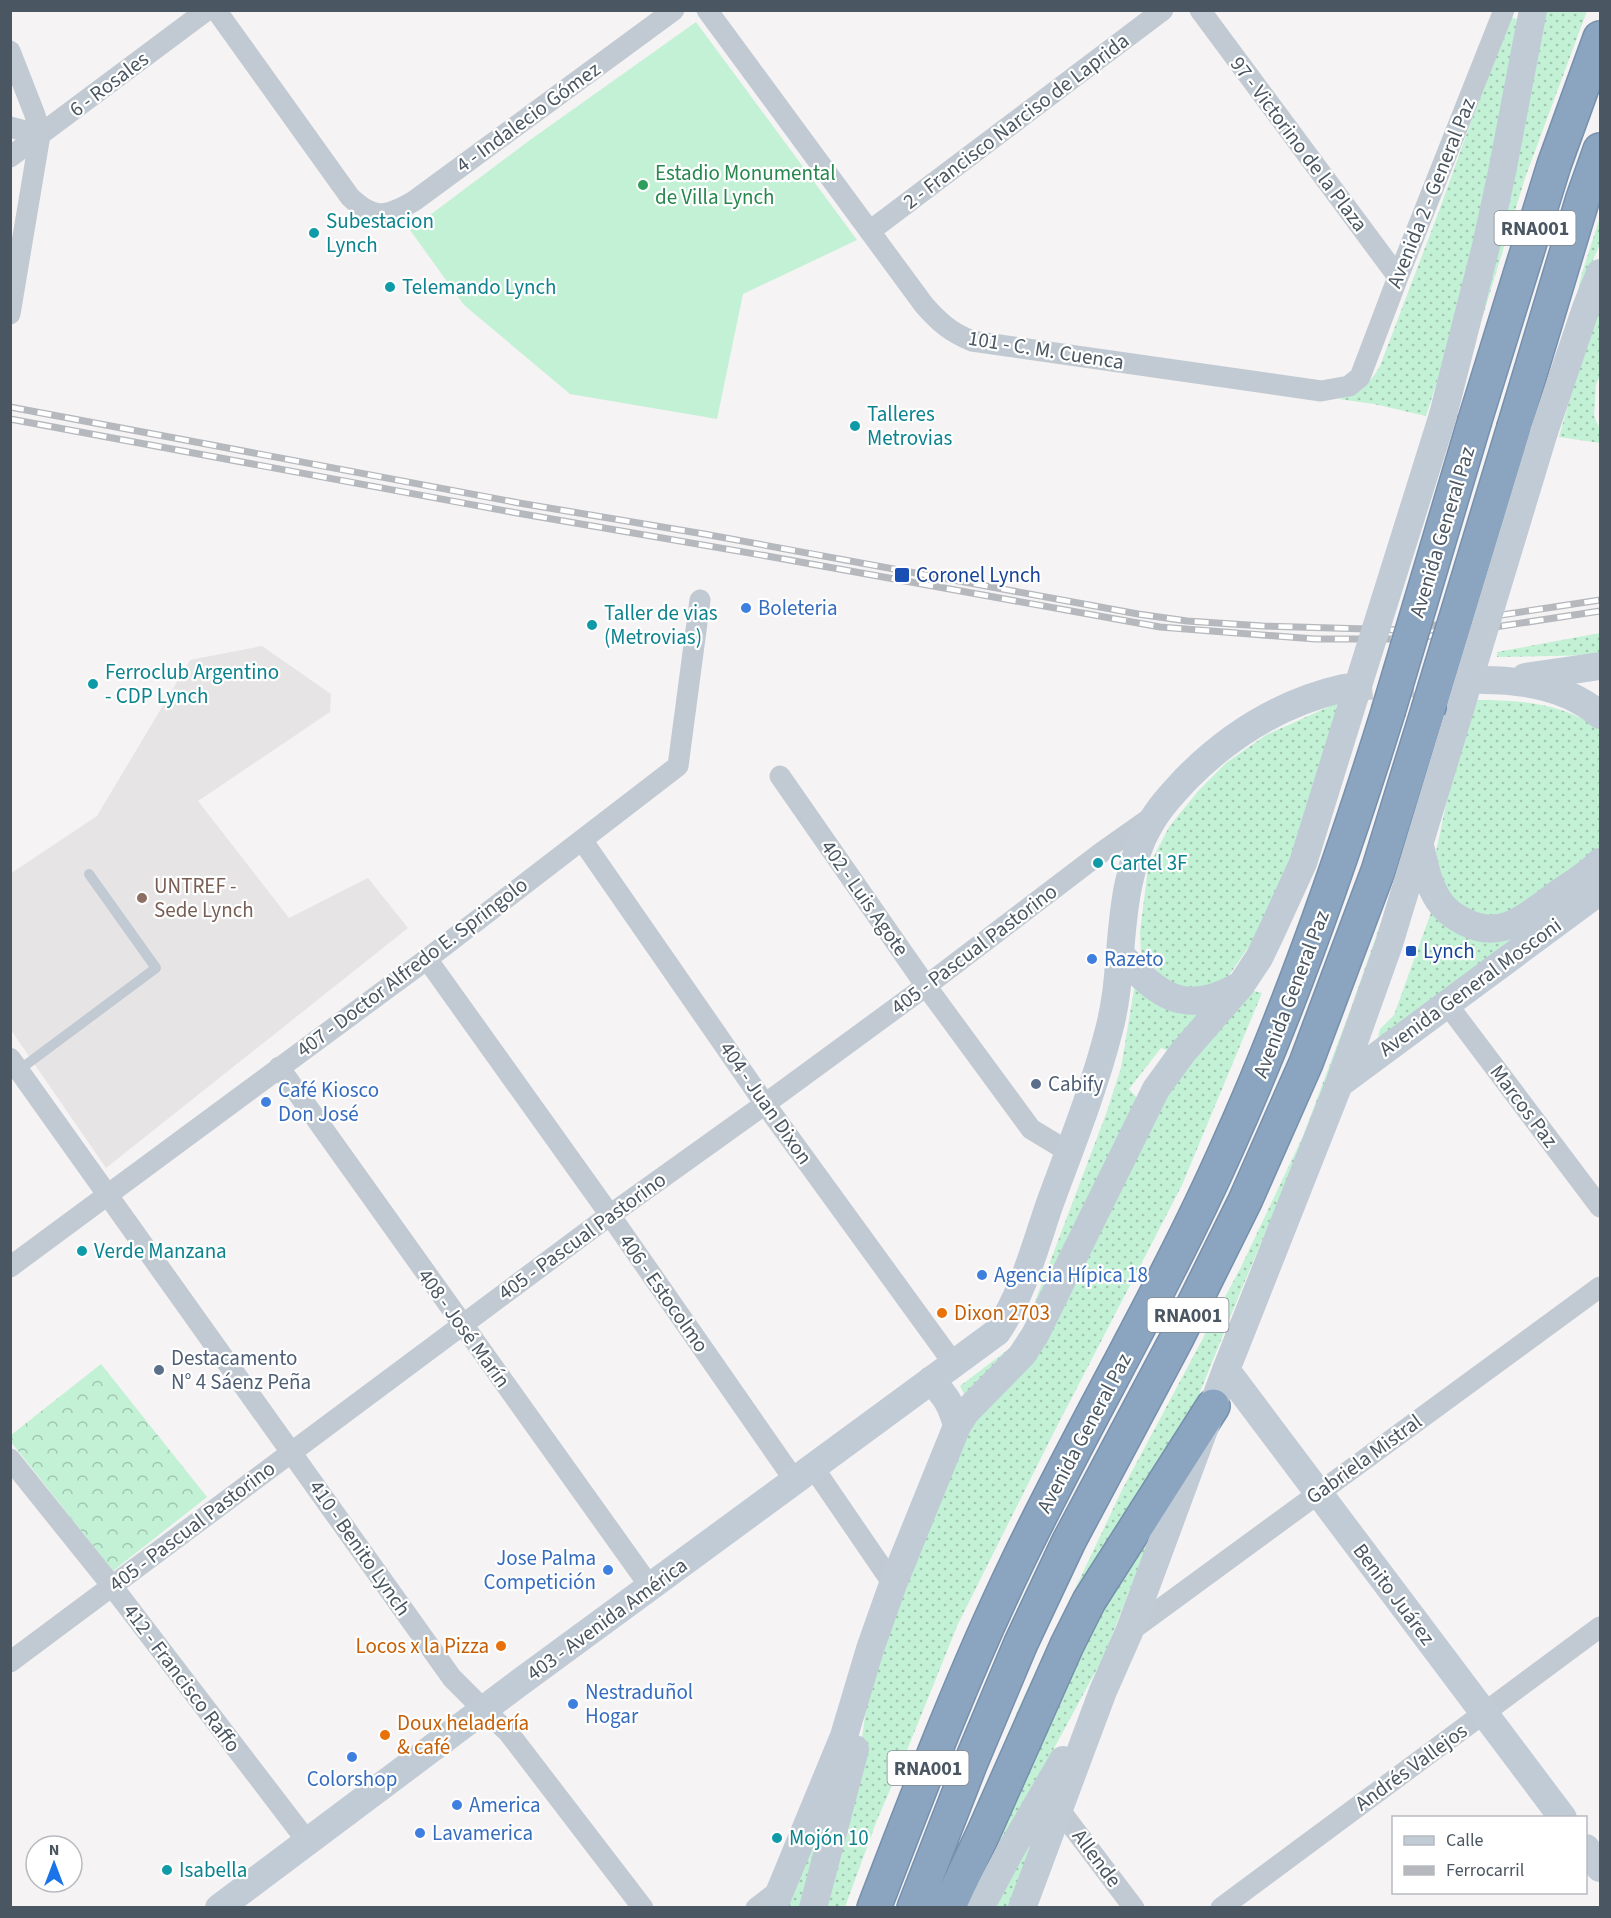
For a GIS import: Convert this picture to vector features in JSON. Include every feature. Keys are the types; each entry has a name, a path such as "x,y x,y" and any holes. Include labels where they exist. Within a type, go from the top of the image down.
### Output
{"highway":[{"name":"Avenida General Paz","path":"874,1908 943,1730 990,1620 1051,1494 1227,1150 1325,906 1388,712 1554,165 1600,38"},
{"name":"Avenida General Paz","path":"914,1908 970,1761 1021,1643 1069,1541 1177,1338 1245,1201 1306,1063 1378,871 1428,710 1529,430 1583,198 1600,150"},
{"path":"948,1908 1066,1645 1089,1601 1212,1406"}],"street":[{"name":"6 - Rosales","path":"10,157 207,10"},
{"name":"4 - Indalecio Gómez","path":"216,10 350,197 363,210 379,215 397,212 414,201 674,10"},
{"name":"101 - C. M. Cuenca","path":"706,10 924,304 941,323 956,334 972,341 1321,391 1349,386 1360,377"},
{"name":"2 - Francisco Narciso de Laprida","path":"870,231 1163,10"},
{"name":"97 - Victorino de la Plaza","path":"1200,10 1398,276"},
{"name":"Avenida 2 - General Paz","path":"1360,377 1504,10"},
{"name":"Avenida General Paz","path":"870,1649 893,1584 957,1426 966,1412 1022,1354 1035,1335 1156,1089 1183,1052 1241,985 1267,942 1303,863 1347,702 1443,415 1486,246 1533,10"},
{"path":"10,51 35,115 40,135 10,314"},
{"path":"10,127 40,135"},
{"name":"Avenida General Paz","path":"1022,1908 1103,1691 1129,1632 1212,1406 1339,1084 1389,944 1461,706 1529,430 1600,273"},
{"name":"407 - Doctor Alfredo E. Springolo","path":"10,1267 427,959 678,766 700,600"},
{"path":"1600,666 1494,680 1551,688 1574,697 1600,715"},
{"path":"1069,1152 1109,1030 1129,883 1136,855 1147,828 1156,814 1199,766 1220,747 1248,728 1306,699 1347,702"},
{"name":"402 - Luis Agote","path":"780,776 926,986 1031,1130 1069,1152"},
{"name":"405 - Pascual Pastorino","path":"10,1662 610,1215 926,986 1102,852 1156,814"},
{"name":"404 - Juan Dixon","path":"582,840 765,1104 954,1364"},
{"path":"1420,846 1430,884 1441,904 1451,915 1473,926 1487,929 1516,923 1600,862"},
{"name":"Avenida General Mosconi","path":"1339,1084 1598,894"},
{"path":"1121,955 1140,976 1177,1000 1201,1002 1221,996 1241,985"},
{"name":"406 - Estocolmo","path":"427,959 610,1215 804,1474 893,1584"},
{"name":"Marcos Paz","path":"1447,1004 1600,1207"},
{"name":"410 - Benito Lynch","path":"15,1064 452,1678 508,1732 643,1908"},
{"name":"408 - José Marín","path":"279,1067 651,1588"},
{"name":"403 - Avenida América","path":"219,1908 997,1332 1015,1301 1069,1152"},
{"name":"Gabriela Mistral","path":"1129,1632 1600,1287"},
{"name":"Benito Juárez","path":"1226,1370 1561,1816"},
{"path":"931,1380 948,1400 957,1426"},
{"name":"412 - Francisco Raffo","path":"10,1459 112,1586 307,1841"},
{"name":"Andrés Vallejos","path":"1221,1908 1600,1627"},
{"path":"756,1908 777,1898 844,1736 870,1649"},
{"path":"813,1908 854,1752 870,1649"},
{"name":"Avenida General Paz","path":"980,1908 1103,1691"},
{"name":"Allende","path":"1059,1809 1134,1908"},
{"path":"1587,1849 1600,1868"}],"lane":[{"path":"15,1064 156,968 89,874"}],"shaded area":[{"name":"UNTREF - Sede Lynch","path":"262,646 331,694 330,712 198,801 289,918 368,878 408,928 106,1168 11,1030 10,874 97,816 190,660"}],"green space":[{"path":"1543,11 1587,11 1525,178 1471,355"},
{"path":"1509,16 1519,20 1481,217 1450,341 1426,416 1374,404 1339,399 1363,388 1380,366"},
{"name":"Estadio Monumental de Villa Lynch","path":"696,22 857,240 743,294 717,419 570,394 464,305 410,230 530,140"},
{"path":"1600,217 1600,244 1575,302 1582,273"},
{"path":"1600,309 1600,375 1596,385 1594,416 1600,430 1600,443 1559,437 1582,356"},
{"path":"1600,633 1600,655 1497,657 1497,652"},
{"path":"1476,700 1541,705 1572,714 1600,730 1600,851 1526,908 1485,921 1444,894 1436,852 1448,795"},
{"path":"1337,703 1335,721 1284,883 1248,948 1227,978 1213,987 1183,989 1160,974 1141,954 1140,932 1148,868 1169,827 1199,790 1226,763 1266,735"},
{"path":"1564,899 1377,1042 1380,1029 1394,1015 1433,907 1450,929"},
{"path":"1382,919 1386,921 1304,1140 1181,1439 965,1836 1020,1705 1122,1490 1241,1267 1303,1136"},
{"path":"1135,984 1200,1013 1169,1051 1161,1048 1129,1089 1138,1099 1012,1353 965,1396 960,1386 1010,1348 1028,1320 1106,1114 1121,1068"},
{"path":"1250,990 1262,993 1182,1185 958,1624 877,1820 845,1907 820,1908 861,1744 873,1661 954,1441 1163,1100"},
{"path":"101,1364 207,1497 113,1571 11,1442 11,1435"},
{"path":"1159,1514 1104,1656 972,1907 994,1835 1103,1588"},
{"path":"815,1829 823,1835 801,1907 785,1908"},
{"path":"1025,1841 1035,1844 1011,1907 990,1908"}],"tunnel":[{"path":"1344,688 1456,682"}],"railway":[{"path":"10,407 519,503 1187,621 1263,626 1403,630 1600,600"},
{"path":"10,419 517,513 1160,627 1315,639 1403,639 1600,611"}],"place":[{"name":"Estadio Monumental de Villa Lynch","path":"643,185"},
{"name":"Subestacion Lynch","path":"314,233"},
{"name":"Telemando Lynch","path":"390,287"},
{"name":"Talleres Metrovias","path":"855,426"},
{"name":"Coronel Lynch","path":"902,575"},
{"name":"Boleteria","path":"746,608"},
{"name":"Taller de vias (Metrovias)","path":"592,625"},
{"name":"Ferroclub Argentino - CDP Lynch","path":"93,684"},
{"name":"Cartel 3F","path":"1098,863"},
{"name":"UNTREF - Sede Lynch","path":"142,898"},
{"name":"Lynch","path":"1411,951"},
{"name":"Razeto","path":"1092,959"},
{"name":"Cabify","path":"1036,1084"},
{"name":"Café Kiosco Don José","path":"266,1102"},
{"name":"Verde Manzana","path":"82,1251"},
{"name":"Agencia Hípica 18","path":"982,1275"},
{"name":"Dixon 2703","path":"942,1313"},
{"name":"Destacamento N° 4 Sáenz Peña","path":"159,1370"},
{"name":"Jose Palma Competición","path":"608,1570"},
{"name":"Locos x la Pizza","path":"501,1646"},
{"name":"Nestraduñol Hogar","path":"573,1704"},
{"name":"Doux heladería & café","path":"385,1735"},
{"name":"Colorshop","path":"352,1757"},
{"name":"America","path":"457,1805"},
{"name":"Lavamerica","path":"420,1833"},
{"name":"Mojón 10","path":"777,1838"},
{"name":"Isabella","path":"167,1870"}]}
